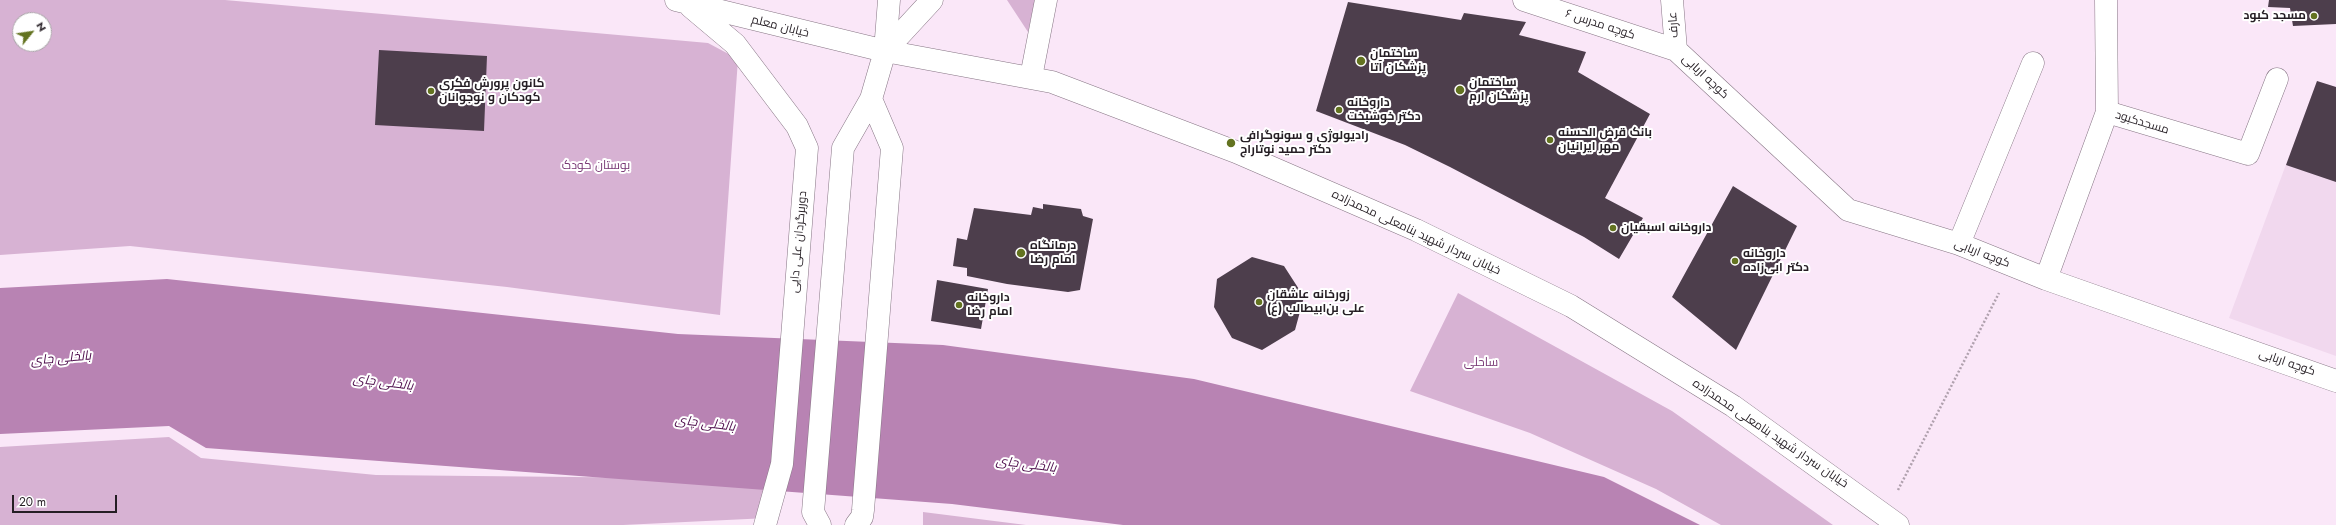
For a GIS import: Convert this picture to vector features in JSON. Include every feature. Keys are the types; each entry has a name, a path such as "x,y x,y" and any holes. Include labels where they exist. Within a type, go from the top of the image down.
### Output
{"main road":[{"path":"820,525 813,512 843,148 871,99 885,51 889,0"},
{"path":"885,51 932,0"},
{"path":"1031,77 1046,0"},
{"name":"کوچه مدرس ۶","path":"1524,0 1676,50"},
{"name":"عارف","path":"1672,0 1676,50"},
{"path":"2106,0 2107,112"},
{"name":"خیابان معلم","path":"681,1 885,51"},
{"name":"دوربرگردان علی دایی","path":"681,1 735,44 797,126 807,148 782,464 765,525"},
{"name":"کوچه اربابی","path":"1676,50 1848,210 1959,244 2046,279 2336,381"},
{"name":"خیابان سردار شهید بنامعلی محمدزاده","path":"885,51 1052,82 1236,152 1416,230 1571,306 1733,406 1892,520"},
{"path":"1959,244 2033,63"},
{"name":"مسجدکبود","path":"2046,279 2107,112 2248,154 2277,79"},
{"path":"860,517 892,148 871,99"}],"path":[{"path":"1892,520 2013,266"}],"shaded area":[{"path":"2317,81 2336,87 2336,356 2229,318"}],"green space":[{"name":"بوستان کودک","path":"0,0 225,0 708,43 738,59 720,315 507,287 130,246 0,255"},
{"path":"1007,0 1035,0 1028,32"},
{"name":"ساحلی","path":"1458,293 1672,411 1833,525 1721,525 1656,489 1530,433 1410,391"},
{"path":"169,437 201,458 376,475 771,479 768,518 623,525 0,525 0,447"},
{"path":"923,512 1026,525 923,525"}],"water":[{"name":"بالخلی چای","path":"167,279 678,334 943,345 1194,379 1604,477 1700,525 1123,525 952,504 206,448 169,426 0,434 0,288"}],"building":[{"name":"مسجد کبود","path":"2269,0 2336,0 2336,24 2293,26 2290,8 2268,7"},
{"path":"1348,2 1461,20 1464,13 1526,22 1519,35 1586,52 1578,72 1650,114 1605,198 1643,218 1619,259 1584,237 1405,145 1316,111"},
{"name":"کانون پرورش فکری کودکان و نوجوانان","path":"379,50 487,56 484,131 375,125"},
{"path":"2317,81 2336,87 2336,182 2286,165"},
{"name":"داروخانه دکتر ابی‌زاده","path":"1733,186 1797,226 1736,350 1672,297"},
{"name":"درمانگاه امام رضا","path":"1043,204 1081,209 1083,216 1093,219 1080,290 1068,292 1007,284 967,276 967,268 953,266 957,238 967,240 974,208 1031,215 1033,207 1043,209"},
{"name":"زورخانه عاشقان علی بن‌ابیطالب (ع)","path":"1252,257 1284,266 1304,297 1295,330 1262,350 1232,338 1214,307 1217,279"},
{"name":"داروخانه امام رضا","path":"937,280 988,289 981,329 931,321"}],"place":[{"name":"مسجد کبود","path":"2314,16"},
{"name":"ساختمان پزشکان آتا","path":"1361,61"},
{"name":"ساختمان پزشکان ارم","path":"1460,90"},
{"name":"کانون پرورش فکری کودکان و نوجوانان","path":"431,91"},
{"name":"داروخانه دکتر خوشبخت","path":"1339,110"},
{"name":"بانک قرض الحسنه مهر ایرانیان","path":"1550,140"},
{"name":"رادیولوژی و سونوگرافی دکتر حمید نوتاراج","path":"1231,143"},
{"name":"داروخانه اسبقیان","path":"1613,228"},
{"name":"درمانگاه امام رضا","path":"1021,253"},
{"name":"داروخانه دکتر ابی‌زاده","path":"1735,261"},
{"name":"زورخانه عاشقان علی بن‌ابیطالب (ع)","path":"1259,302"},
{"name":"داروخانه امام رضا","path":"959,305"}]}
